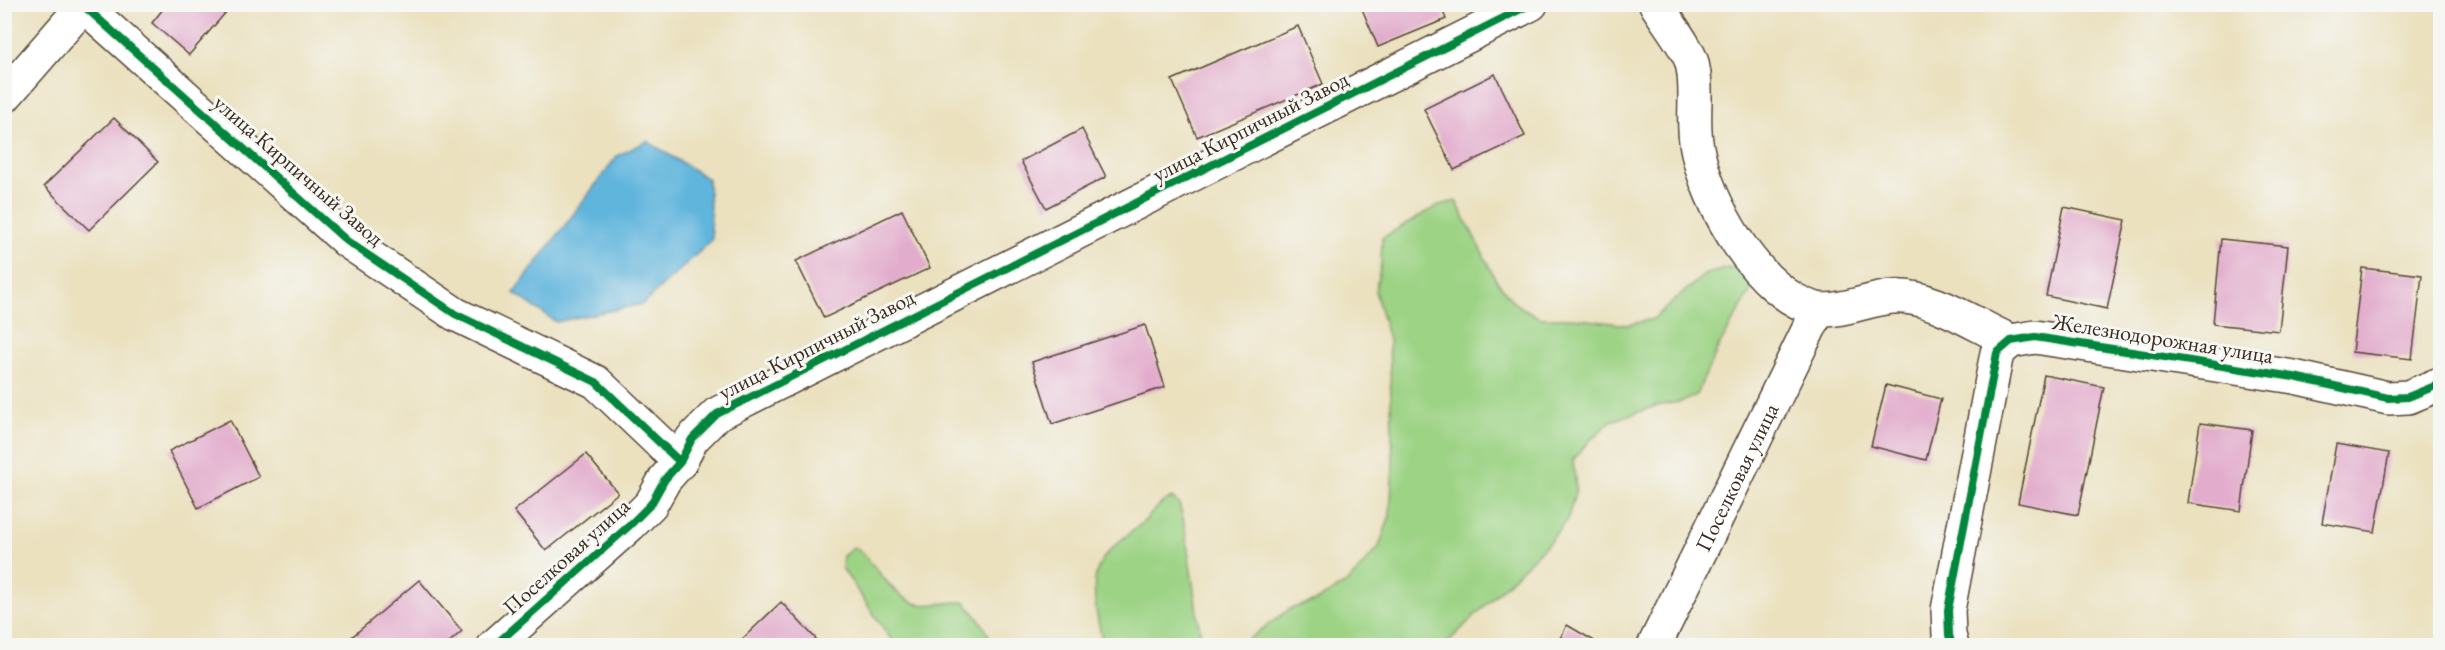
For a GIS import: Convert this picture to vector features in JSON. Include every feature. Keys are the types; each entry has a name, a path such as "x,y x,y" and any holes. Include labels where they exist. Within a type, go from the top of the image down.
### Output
{"street":[{"name":"улица Кирпичный Завод","path":"85,5 347,241 455,314 596,382 680,462 692,439 717,414 1531,4"},
{"path":"1656,4 1691,60 1696,88 1696,148 1709,186 1730,231 1765,277 1791,299 1818,310 1895,297 1911,298 1938,305 2011,341 1997,354 1994,365 1948,610 1949,635 1952,645"},
{"path":"4,97 85,5"},
{"name":"Поселковая улица","path":"1654,645 1818,310"},
{"name":"Железнодорожная улица","path":"2011,341 2035,337 2294,376 2388,398 2408,397 2440,384"},
{"name":"Поселковая улица","path":"494,645 630,525 651,504 665,479 680,462"}],"green space":[{"path":"1456,201 1496,280 1514,303 1540,318 1573,318 1627,325 1653,319 1704,275 1735,266 1747,274 1751,290 1718,348 1696,395 1684,401 1656,406 1611,421 1590,440 1573,460 1576,489 1568,518 1551,540 1445,645 1239,646 1290,609 1316,601 1348,582 1379,547 1390,515 1393,464 1389,339 1375,291 1381,265 1382,238 1439,205"},
{"path":"1172,498 1179,504 1184,523 1200,632 1204,645 1103,645 1094,589 1100,564 1116,545 1159,505"},
{"path":"855,547 891,587 908,600 923,605 965,602 981,622 994,645 895,645 842,568 843,556"}],"water":[{"path":"647,141 708,179 712,240 643,304 556,322 514,293 617,156"}],"building":[{"path":"167,4 233,4 189,55 152,23"},
{"path":"1360,4 1440,4 1446,19 1378,47"},
{"path":"1298,26 1323,84 1197,137 1172,80"},
{"path":"1495,74 1525,136 1454,170 1424,109"},
{"path":"114,118 158,162 89,230 44,186"},
{"path":"1082,129 1106,177 1046,208 1021,161"},
{"path":"2064,207 2126,220 2107,309 2046,296"},
{"path":"902,210 930,268 824,318 796,261"},
{"path":"2221,239 2288,246 2279,331 2213,324"},
{"path":"2362,268 2422,275 2412,359 2352,352"},
{"path":"1145,325 1165,387 1052,424 1032,362"},
{"path":"2044,375 2104,387 2078,515 2018,503"},
{"path":"1886,385 1941,399 1926,460 1871,446"},
{"path":"230,420 259,477 198,508 169,451"},
{"path":"2200,423 2252,430 2241,511 2188,503"},
{"path":"2336,444 2389,453 2375,532 2322,523"},
{"path":"586,454 618,493 546,551 514,511"},
{"path":"419,580 462,631 445,646 341,646"},
{"path":"781,602 816,639 810,646 735,646"},
{"path":"1567,625 1603,646 1556,646"}],"cycle path":[{"path":"494,646 651,504 665,479 680,462 692,439 717,414 1531,4"},
{"path":"84,6 347,241 455,314 596,382 680,462"},
{"path":"1952,646 1948,610 1997,353 2011,341 2035,337 2294,377 2388,398 2408,397 2440,384"}]}
